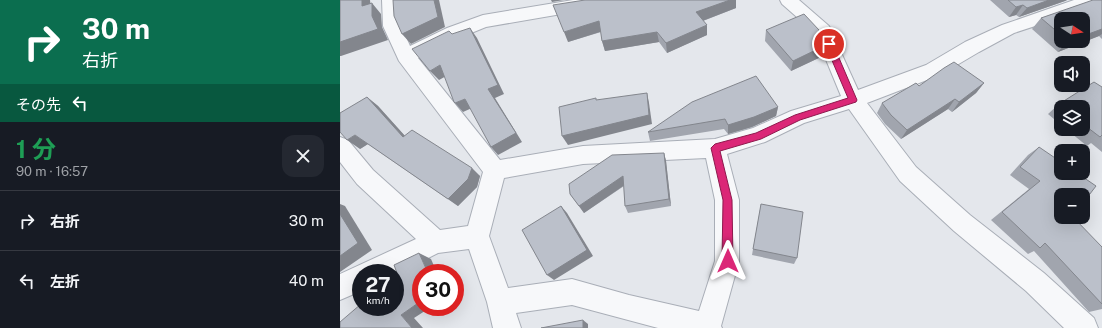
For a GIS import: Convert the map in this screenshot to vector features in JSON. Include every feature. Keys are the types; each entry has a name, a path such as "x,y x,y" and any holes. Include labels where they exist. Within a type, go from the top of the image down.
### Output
{"street":[{"path":"390,0 392,26 406,56 495,170"},
{"path":"406,56 453,33 482,21 608,0"},
{"path":"788,0 823,30 853,100 908,174 962,223 1035,282 1084,328"},
{"path":"495,170 583,155 715,148 758,136 798,117 853,100 933,70 972,47 1008,29 1072,8 1089,0"},
{"path":"1096,0 1102,4"},
{"path":"340,146 365,177 436,242"},
{"path":"500,302 572,292 707,327 728,261 727,200 715,148"},
{"path":"495,170 477,236 500,302 507,328"},
{"path":"390,264 436,242 477,236"},
{"path":"340,287 352,282"}],"building":[{"path":"340,0 362,0 362,6 372,3 372,16 378,29 340,42"},
{"path":"393,0 434,0 438,17 402,34 394,16"},
{"path":"585,0 730,0 696,12 707,25 666,43 657,32 602,41 599,21 564,32 553,5"},
{"path":"1008,0 1049,0 1027,8 1023,5 1016,7"},
{"path":"1093,0 1102,0 1102,29 1090,33 1090,12 1058,12"},
{"path":"804,14 819,30 826,45 793,61 766,30"},
{"path":"1054,14 1054,29 1041,18"},
{"path":"470,28 498,85 488,89 516,133 491,147 465,99 455,103 454,102 440,65 430,71 412,49 449,31 452,34"},
{"path":"954,62 984,83 959,102 955,99 907,130 891,115 882,103 916,83 919,86"},
{"path":"756,76 778,107 754,117 728,125 725,119 648,132 692,102"},
{"path":"1094,82 1102,87 1102,135 1100,137 1090,129 1090,100 1065,100 1078,92 1090,92 1090,85"},
{"path":"647,93 649,115 562,136 559,107 596,98 596,100"},
{"path":"367,97 403,137 412,130 472,168 468,179 448,199 355,135 347,140 340,132 340,113"},
{"path":"1039,147 1054,157 1054,180 1087,180 1096,186 1090,194 1090,188 1054,188 1054,224 1080,224 1102,247 1102,304 1045,243 1040,248 1002,212 1040,181 1020,167"},
{"path":"664,153 669,199 625,206 623,176 579,206 570,194 569,184 612,155"},
{"path":"761,204 803,212 797,258 753,249"},
{"path":"561,206 587,250 547,275 522,230"},
{"path":"340,214 358,243 340,256"},
{"path":"419,253 424,264 412,264 412,307 404,313 404,264 396,264"},
{"path":"352,312 352,316 402,316 412,328 340,328 340,322"},
{"path":"583,320 583,328 541,328"}],"route":[{"path":"728,261 727,200 715,148 758,136 798,117 853,100 829,44"}]}
